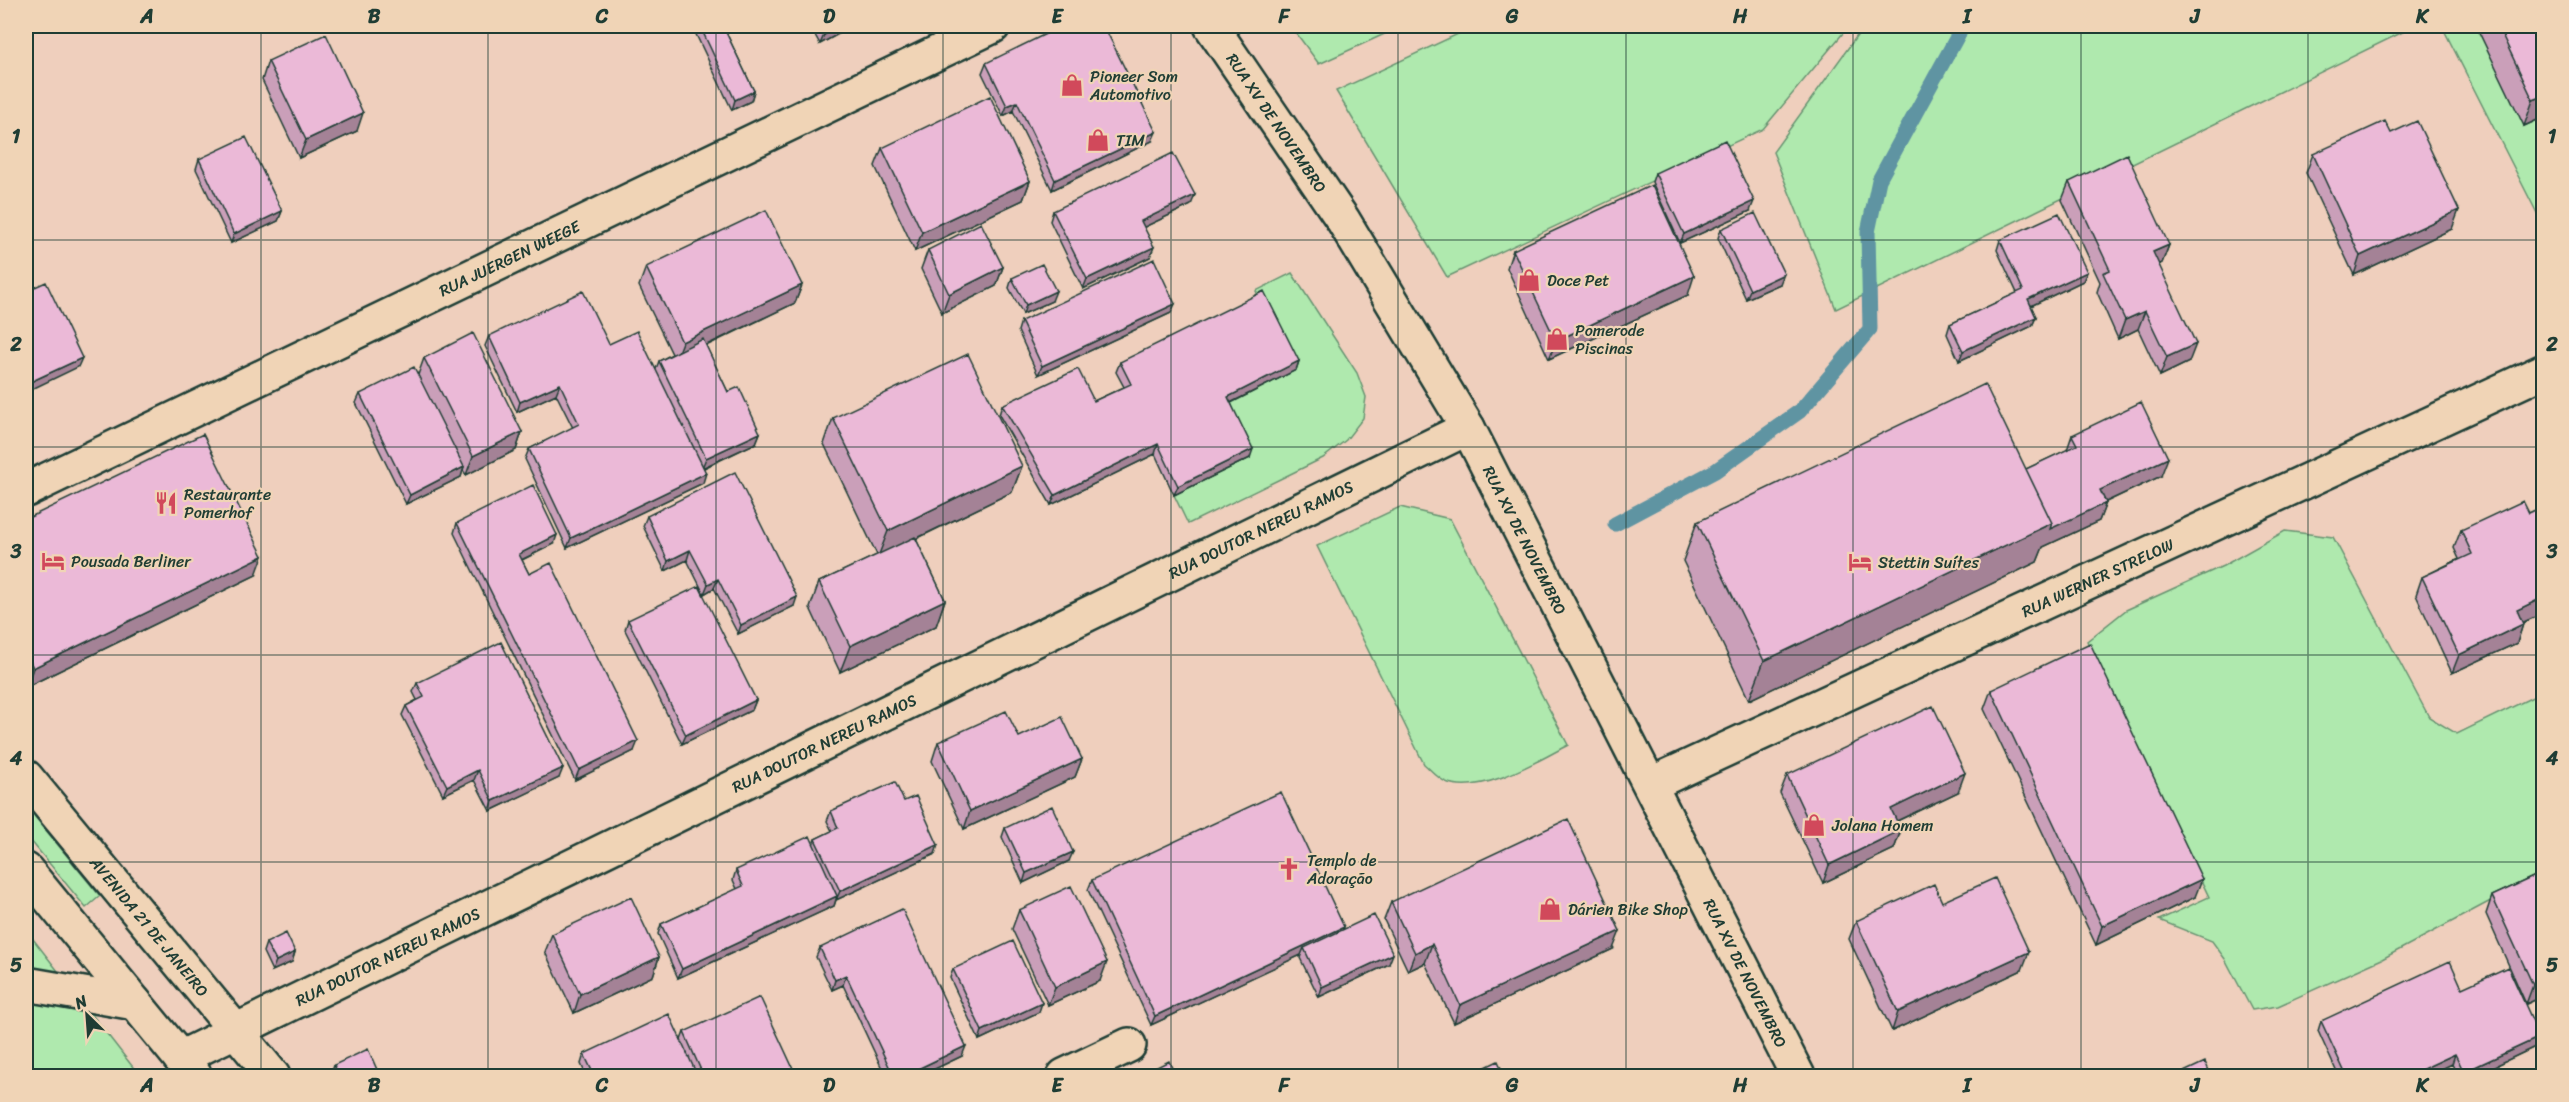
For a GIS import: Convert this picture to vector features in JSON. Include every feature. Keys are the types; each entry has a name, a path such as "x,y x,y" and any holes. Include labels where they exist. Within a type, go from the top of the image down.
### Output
{"street":[{"name":"RUA JUERGEN WEEGE","path":"26,490 993,26"},
{"name":"RUA XV DE NOVEMBRO","path":"1211,26 1343,220 1468,428 1798,1077"},
{"name":"RUA WERNER STRELOW","path":"1650,784 2544,371"},
{"name":"RUA DOUTOR NEREU RAMOS","path":"188,1067 235,1031 1468,428"},
{"name":"AVENIDA 21 DE JANEIRO","path":"26,777 273,1077"},
{"path":"26,870 188,1067"},
{"path":"26,984 135,1003"},
{"path":"1064,1077 1129,1046"}],"green space":[{"path":"1291,26 1402,26 1319,64"},
{"path":"1475,26 1849,26 1763,129 1447,277 1336,91"},
{"path":"1864,26 2415,26 1836,309 1773,152"},
{"path":"2442,26 2543,26 2543,225"},
{"path":"1292,273 1357,373 1366,397 1363,418 1346,440 1323,458 1188,524 1174,495 1250,458 1224,406 1295,370 1256,291"},
{"path":"1400,507 1450,519 1568,745 1508,775 1475,784 1460,785 1446,782 1424,764 1317,546"},
{"path":"2285,531 2333,537 2429,717 2457,734 2543,692 2543,873 2382,959 2278,1006 2252,1010 2225,959 2212,941 2159,920 2209,897 2087,641 2126,610 2223,566"},
{"path":"26,806 100,896 86,908 26,835"},
{"path":"26,930 125,1057 140,1076 26,1076"}],"building":[{"path":"700,26 723,26 754,91 735,100"},
{"path":"819,26 840,26 824,35"},
{"path":"1062,26 1104,26 1156,132 1055,180 1017,102 1007,106 986,63"},
{"path":"2498,26 2544,26 2544,96 2533,100"},
{"path":"326,34 363,113 306,140 268,61"},
{"path":"990,96 1030,181 922,232 882,148"},
{"path":"2385,121 2391,133 2417,121 2459,210 2360,256 2313,154"},
{"path":"246,137 282,211 234,234 199,159"},
{"path":"1725,140 1754,201 1684,234 1655,173"},
{"path":"1173,153 1195,195 1141,221 1154,247 1087,279 1053,211"},
{"path":"2127,154 2169,245 2153,252 2196,344 2167,357 2145,311 2125,320 2103,273 2110,270 2069,182"},
{"path":"1652,185 1694,276 1556,341 1513,250"},
{"path":"766,210 802,285 682,342 646,267"},
{"path":"1755,213 1784,274 1750,290 1721,229"},
{"path":"2059,213 2087,272 2028,299 2036,317 1963,351 1950,324 2023,290 2000,240"},
{"path":"981,223 1003,267 949,294 928,250"},
{"path":"1154,259 1175,304 1042,366 1021,321"},
{"path":"1042,264 1056,291 1026,305 1012,278"},
{"path":"46,282 82,358 26,384 26,291"},
{"path":"583,291 609,344 637,331 706,473 571,538 529,449 579,424 560,384 520,402 489,336"},
{"path":"1264,291 1299,361 1228,397 1253,449 1178,486 1158,444 1055,495 1002,405 1078,369 1094,401 1131,384 1120,362"},
{"path":"473,333 522,432 473,456 424,358"},
{"path":"703,339 728,392 739,387 760,433 706,458 659,361"},
{"path":"968,354 1022,466 888,531 833,418"},
{"path":"414,367 464,467 410,495 360,394"},
{"name":"Stettin Suítes","path":"1985,384 2052,523 1764,661 1697,522"},
{"path":"2141,402 2168,458 2100,490 2106,503 2050,529 2052,523 2026,469 2077,445 2072,435"},
{"path":"203,434 263,556 33,668 26,651 26,519"},
{"path":"735,472 797,597 741,625 718,579 708,584 690,550 668,561 647,516"},
{"path":"533,485 557,535 519,554 529,574 551,563 638,741 579,770 457,523"},
{"path":"2523,501 2529,513 2544,506 2544,597 2517,610 2523,624 2459,655 2422,577 2472,554 2461,530"},
{"path":"915,537 945,600 850,646 819,582"},
{"path":"699,586 756,700 686,735 628,620"},
{"path":"501,642 563,768 493,801 478,770 447,786 406,706 424,697 417,683"},
{"path":"2090,643 2202,879 2102,926 1991,690"},
{"path":"26,667 30,677 26,679"},
{"path":"1933,706 1965,773 1891,809 1901,830 1829,865 1787,775"},
{"path":"1006,711 1019,737 1062,717 1082,759 970,811 938,742"},
{"path":"895,782 904,801 916,796 938,845 840,891 815,839 838,828 831,811"},
{"path":"1281,792 1344,927 1155,1016 1092,880"},
{"path":"1052,806 1073,852 1026,873 1005,828"},
{"path":"1568,819 1620,931 1460,1005 1432,944 1415,953 1391,902"},
{"path":"810,836 837,896 682,969 661,924 743,886 736,870"},
{"path":"2544,872 2544,980 2533,985 2492,896"},
{"path":"1995,878 2029,952 1898,1012 1856,921 1934,884 1942,902"},
{"path":"1071,886 1107,962 1055,987 1019,910"},
{"path":"631,897 659,957 580,994 552,934"},
{"path":"902,909 966,1046 901,1077 894,1077 846,975 835,980 820,948"},
{"path":"1374,915 1393,954 1322,987 1304,948"},
{"path":"286,933 295,952 276,961 266,943"},
{"path":"1013,941 1042,1003 982,1031 953,969"},
{"path":"2450,961 2462,988 2508,967 2540,1037 2464,1072 2455,1054 2414,1073 2416,1077 2347,1077 2321,1021"},
{"path":"760,997 797,1077 704,1077 684,1032"},
{"path":"669,1014 698,1077 595,1077 584,1054"},
{"path":"368,1049 378,1072 369,1077 340,1077 334,1065"},
{"path":"1169,1061 1176,1077 1137,1077"},
{"path":"1498,1061 1505,1077 1465,1077"},
{"path":"2205,1062 2212,1077 2173,1077"}],"waterway":[{"path":"1615,524 1715,471 1800,411 1870,329 1868,232 1879,180 1963,26"}],"place":[{"name":"Pioneer Som Automotivo","path":"1072,85"},
{"name":"TIM","path":"1098,140"},
{"name":"Doce Pet","path":"1529,280"},
{"name":"Pomerode Piscinas","path":"1557,339"},
{"name":"Restaurante Pomerhof","path":"166,503"},
{"name":"Pousada Berliner","path":"53,561"},
{"name":"Stettin Suítes","path":"1860,562"},
{"name":"Jolana Homem","path":"1814,825"},
{"name":"Templo de Adoração","path":"1289,869"},
{"name":"Dárien Bike Shop","path":"1550,909"}]}
